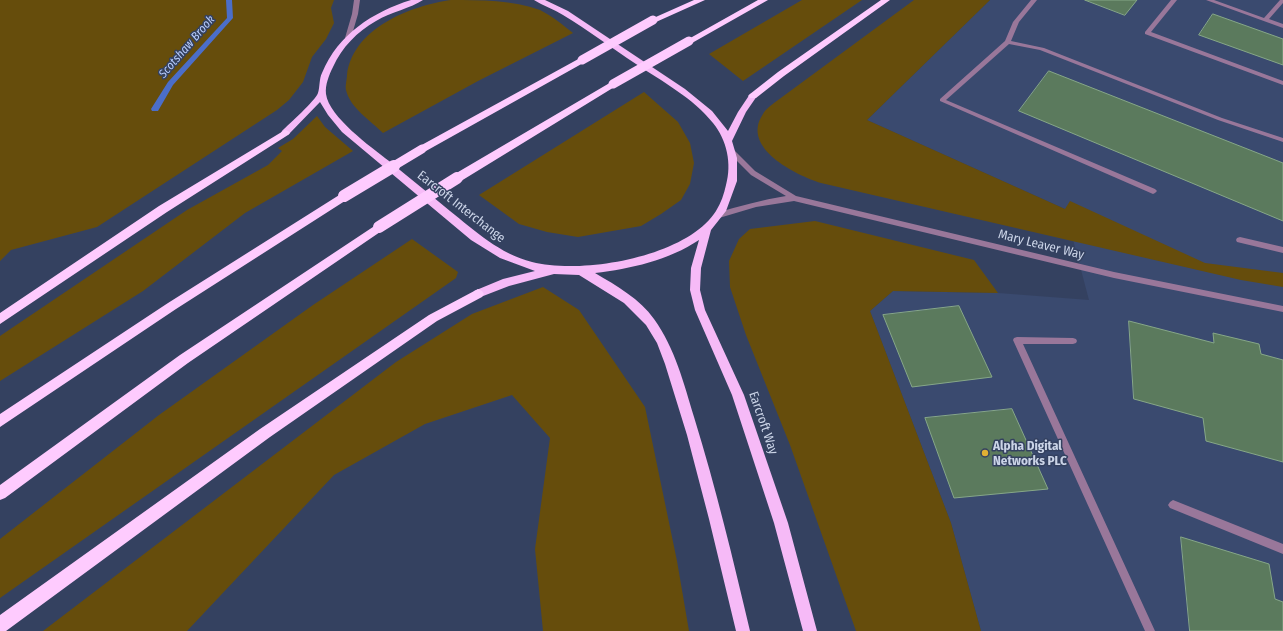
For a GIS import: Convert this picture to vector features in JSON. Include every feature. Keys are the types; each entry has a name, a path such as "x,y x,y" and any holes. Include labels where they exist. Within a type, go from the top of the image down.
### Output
{"highway":[{"path":"0,319 163,209 285,133 300,119 322,94 324,79 329,66 336,51 348,38 364,25 385,13 419,0"},
{"name":"Earcroft Interchange","path":"322,94 330,112 345,130 475,238 492,250 513,260 554,270 582,272 654,257 688,242 707,228 719,215 729,194 734,173 731,151 728,141 718,122 685,94 568,14 538,0"},
{"path":"0,421 172,306 344,196 422,150 653,20 702,0"},
{"path":"0,493 184,359 379,227 613,84 764,0"},
{"path":"728,141 735,124 747,103 753,96 781,74 886,0"},
{"name":"Earcroft Way","path":"707,228 696,268 695,290 700,310 738,395 781,523 810,631"},
{"path":"0,625 265,433 433,318 478,294 507,282 554,270"},
{"path":"582,272 613,290 633,305 649,320 661,340 670,360 702,462 743,631"}],"street":[{"path":"348,38 357,0"},
{"path":"1034,0 1016,22 1008,42 942,100 1153,191"},
{"path":"1174,0 1147,33 1283,83"},
{"path":"1209,0 1283,26"},
{"path":"1265,20 1283,0"},
{"path":"1008,42 1042,49 1220,119 1283,140"},
{"name":"Mary Leaver Way","path":"731,151 753,173 794,198 1114,275 1283,309"},
{"name":"Mary Leaver Way","path":"719,215 746,205 794,198"},
{"path":"1240,240 1283,250"},
{"path":"1073,341 1017,340 1150,631"},
{"path":"1173,505 1283,549"}],"shaded area":[{"path":"0,0 334,0 331,8 334,23 326,39 312,57 303,82 289,100 277,110 97,227 11,250 0,261"},
{"path":"451,0 497,1 519,4 540,10 573,33 478,81 383,133 356,108 348,97 346,90 347,75 352,59 360,44 372,32 386,22 418,8"},
{"path":"802,0 862,0 743,81 709,54"},
{"path":"914,0 990,0 867,120 1065,209 1070,201 1205,263 1283,273 1283,287 1241,280 821,183 798,174 774,158 765,149 759,138 758,126 765,111"},
{"path":"990,0 1283,0 1283,631 981,631 951,523 870,311 893,291 998,293 1089,300 1065,209 867,120"},
{"path":"644,92 678,122 690,143 694,163 690,184 681,200 661,214 641,226 578,237 547,232 519,224 479,195"},
{"path":"317,116 325,127 353,151 245,213 143,291 0,381 0,336 187,210 268,165 282,151 278,148 293,139"},
{"path":"815,221 974,260 998,293 893,291 870,311 951,523 981,631 856,631 790,445 746,335 730,287 729,261 739,239 750,229"},
{"path":"412,239 458,272 456,278 0,598 0,539 159,415 313,305"},
{"path":"543,287 579,310 645,407 677,561 689,631 543,631 535,549 550,438 512,395 425,424 334,475 187,631 43,631 396,362 472,314"}],"building":[{"path":"1085,0 1137,0 1125,15"},
{"path":"1213,14 1283,39 1283,65 1199,35"},
{"path":"1049,71 1283,163 1283,221 1019,111"},
{"path":"959,306 992,377 912,387 883,315"},
{"path":"1129,321 1214,343 1213,333 1259,344 1261,354 1283,360 1283,462 1206,441 1203,418 1134,399"},
{"name":"Alpha Digital Networks PLC","path":"1012,409 1048,489 954,498 925,418"},
{"path":"1181,537 1269,564 1275,599 1283,602 1283,631 1190,631"}],"waterway":[{"name":"Scotshaw Brook","path":"155,109 170,84 230,18 229,0"}],"place":[{"name":"Alpha Digital Networks PLC","path":"985,453"}]}
